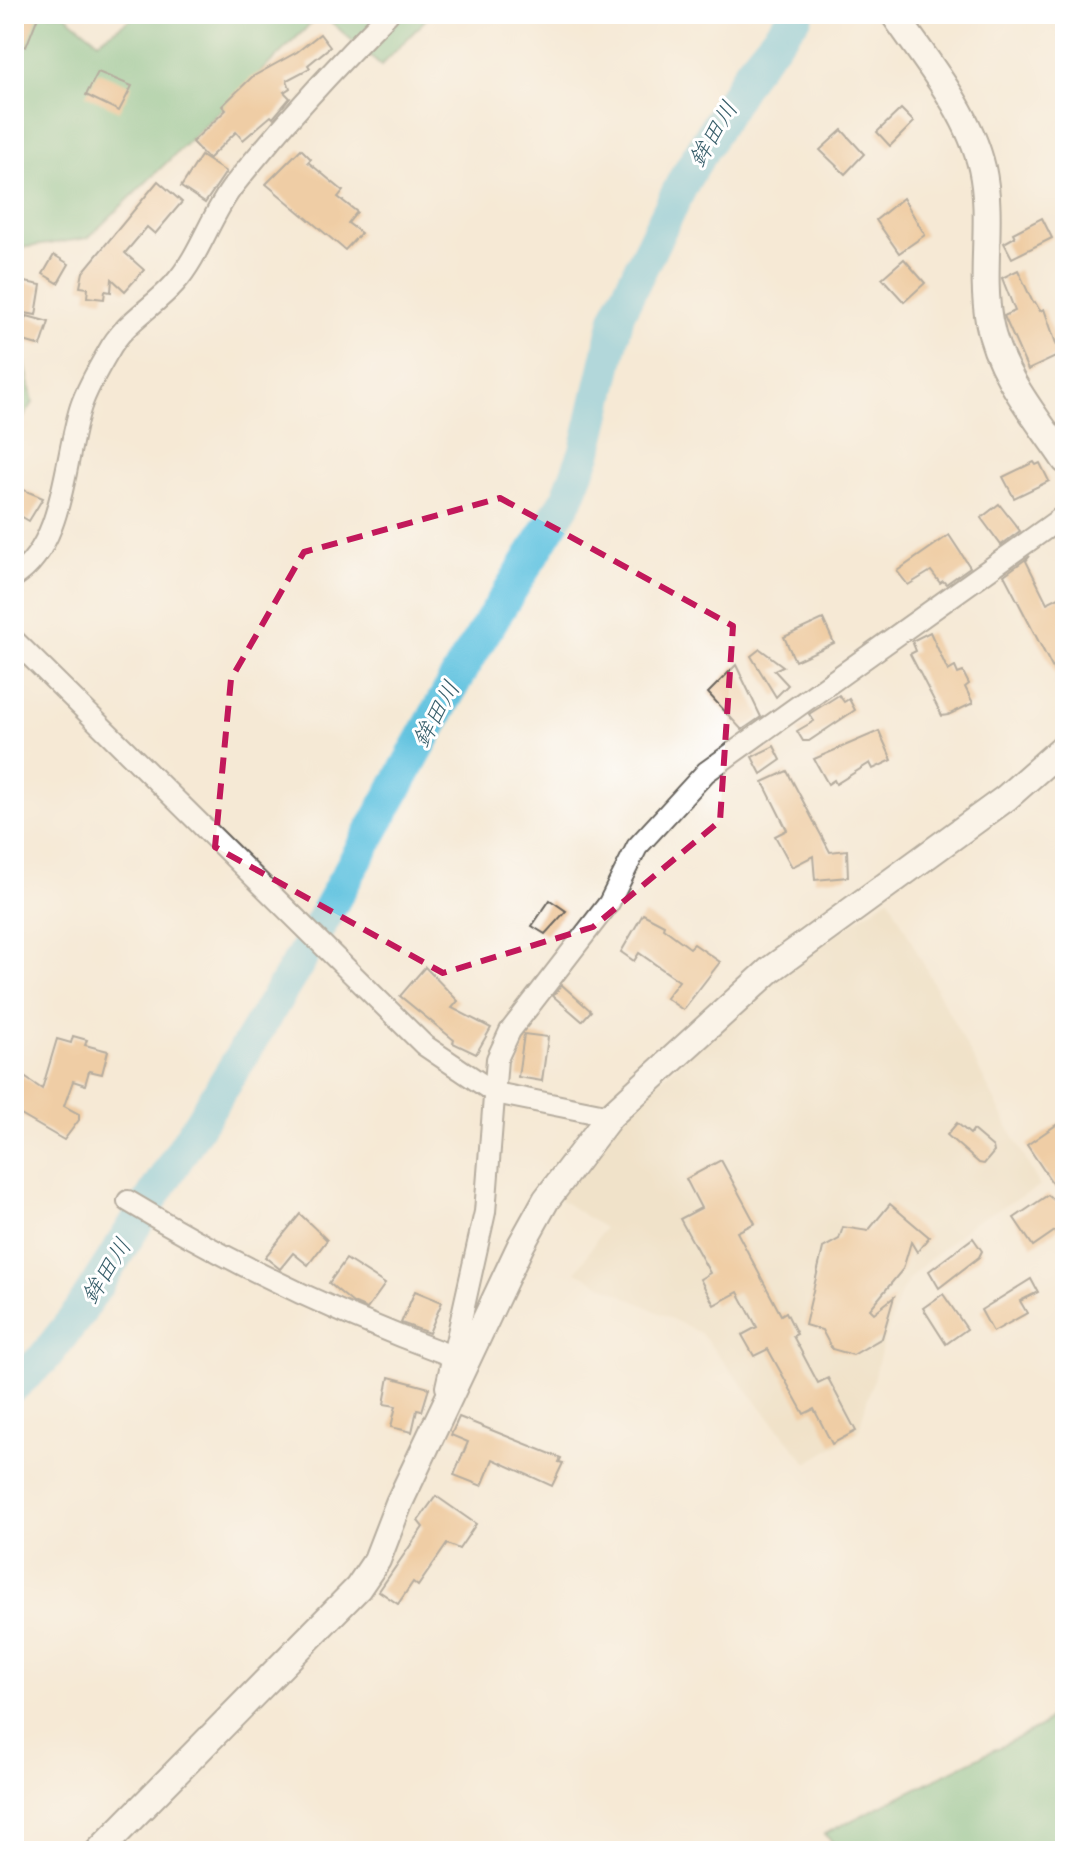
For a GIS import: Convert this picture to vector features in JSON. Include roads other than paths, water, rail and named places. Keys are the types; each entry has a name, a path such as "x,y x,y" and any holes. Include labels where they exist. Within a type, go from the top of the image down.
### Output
{"street":[{"path":"14,577 48,534 69,467 81,407 109,350 130,321 175,282 232,187 388,14"},
{"path":"894,14 960,113 975,147 985,190 987,300 993,340 1023,398 1065,460"},
{"path":"439,1418 485,1212 497,1059 510,1031 609,903 637,847 706,772 1065,515"},
{"path":"14,640 424,1045 495,1093 610,1116"},
{"path":"99,1851 358,1588 377,1560 484,1319 546,1200 610,1116 770,970 1006,798 1065,746"},
{"path":"128,1201 234,1262 363,1324 452,1356"}],"waterway":[{"name":"鉾田川","path":"14,1385 43,1359 79,1313 223,1086 303,955 463,666 567,499 586,451 618,314 684,180 751,70 797,14"}]}
